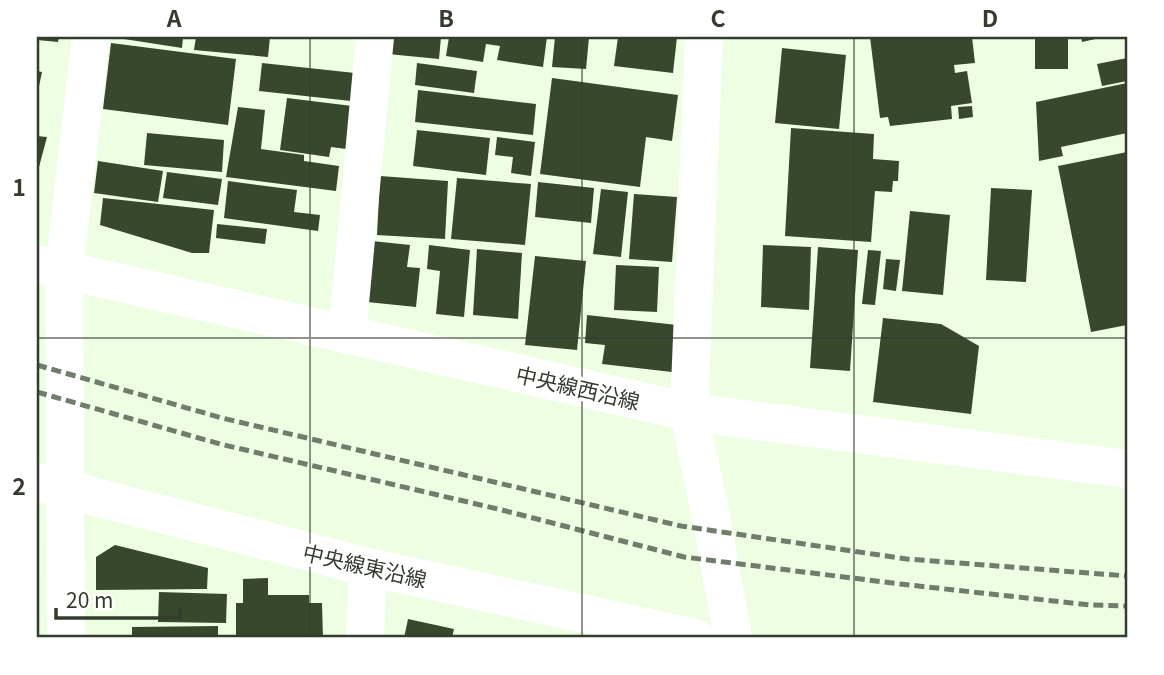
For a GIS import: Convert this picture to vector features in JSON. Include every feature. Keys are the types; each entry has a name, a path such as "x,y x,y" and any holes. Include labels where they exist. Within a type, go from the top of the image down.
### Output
{"street":[{"path":"66,638 51,486 65,431 65,358 50,267 91,37"},
{"path":"347,335 375,37"},
{"path":"704,37 688,412 733,638"},
{"name":"中央線西沿線","path":"50,267 688,412 1127,469"},
{"name":"中央線東沿線","path":"51,486 369,567 696,638"},
{"path":"365,638 369,567"}],"building":[{"path":"37,37 59,37 58,42 37,40"},
{"path":"111,37 183,37 182,48"},
{"path":"196,37 270,37 268,57 194,50"},
{"path":"390,37 441,37 439,59 388,54"},
{"path":"449,37 547,37 543,67 497,60 500,46 486,44 483,62 446,56"},
{"path":"555,37 589,37 586,69 552,67"},
{"path":"618,37 677,37 673,73 614,66"},
{"path":"870,37 972,37 975,63 954,65 955,73 967,71 972,103 951,106 952,119 890,126 888,117 880,118"},
{"path":"1035,37 1068,37 1068,69 1035,69"},
{"path":"1081,37 1100,37 1100,38 1082,42"},
{"path":"111,43 236,59 228,125 103,109"},
{"path":"782,48 846,55 839,129 775,123"},
{"path":"1127,58 1127,81 1102,86 1097,64"},
{"path":"262,63 355,73 351,101 259,91"},
{"path":"417,63 477,71 474,93 415,85"},
{"path":"37,71 42,72 38,91 37,90"},
{"path":"552,78 678,95 672,141 646,137 640,187 540,174"},
{"path":"1127,83 1127,133 1061,147 1063,156 1039,161 1036,102"},
{"path":"418,90 536,104 533,135 415,122"},
{"path":"287,98 352,106 346,149 331,147 329,157 280,150"},
{"path":"972,106 973,117 959,119 958,107"},
{"path":"238,107 265,110 261,149 304,155 304,161 339,166 336,191 226,177"},
{"path":"791,128 874,134 873,159 899,161 898,181 893,181 892,192 875,191 871,242 785,236"},
{"path":"417,130 490,138 486,175 413,166"},
{"path":"147,133 224,140 222,172 144,165"},
{"path":"37,136 47,137 39,167 37,167"},
{"path":"497,137 535,142 531,176 511,173 513,157 495,155"},
{"path":"1127,152 1127,325 1091,332 1058,166"},
{"path":"98,161 163,171 158,202 94,193"},
{"path":"167,172 222,179 218,205 163,198"},
{"path":"380,176 448,181 445,239 377,235"},
{"path":"457,178 531,184 525,245 451,239"},
{"path":"228,181 297,190 294,212 320,215 318,231 224,218"},
{"path":"538,182 594,188 591,223 535,217"},
{"path":"991,188 1032,190 1026,282 986,280"},
{"path":"601,189 628,192 621,257 593,254"},
{"path":"634,194 677,197 672,262 629,259"},
{"path":"103,198 214,210 209,253 192,253 100,225"},
{"path":"910,211 950,215 943,295 902,291"},
{"path":"217,224 267,229 265,244 216,238"},
{"path":"372,241 410,245 407,267 420,268 416,307 367,302"},
{"path":"429,245 470,250 464,317 436,314 440,271 427,269"},
{"path":"763,245 811,247 809,310 761,307"},
{"path":"818,247 858,250 850,371 810,368"},
{"path":"477,249 522,253 518,319 473,315"},
{"path":"868,250 881,251 875,305 862,304"},
{"path":"535,256 586,261 577,350 525,345"},
{"path":"886,259 900,260 896,291 883,289"},
{"path":"616,265 659,267 657,312 614,310"},
{"path":"587,315 677,325 672,372 602,364 605,345 585,343"},
{"path":"883,318 941,324 979,346 971,414 873,402"},
{"path":"115,545 208,568 207,589 96,590 96,557"},
{"path":"268,578 268,595 309,595 309,603 322,603 323,638 236,638 236,603 243,603 243,579"},
{"path":"159,592 227,594 226,623 158,622"},
{"path":"408,619 454,629 452,638 404,638"},
{"path":"218,626 218,638 132,638 132,627"}],"railway":[{"path":"37,365 222,418 681,526 907,559 1127,576"},
{"path":"37,392 220,444 502,510 684,557 900,584 1090,605 1127,606"}]}
